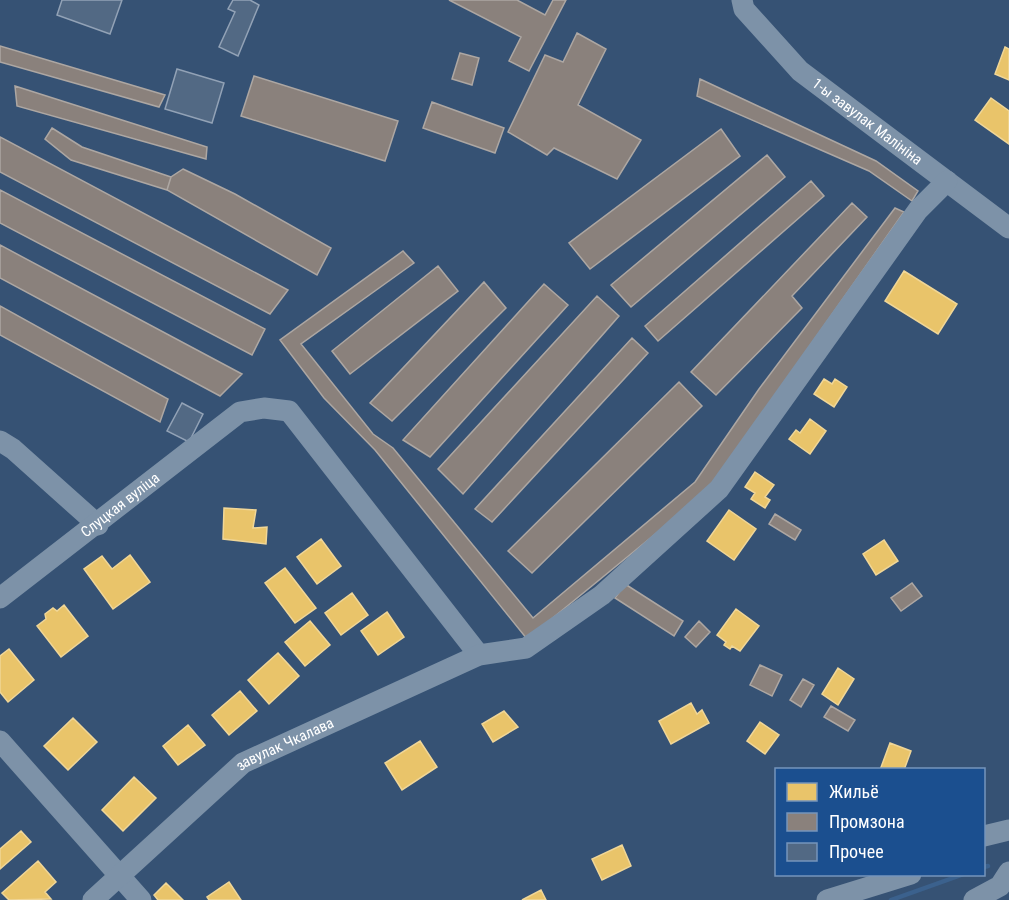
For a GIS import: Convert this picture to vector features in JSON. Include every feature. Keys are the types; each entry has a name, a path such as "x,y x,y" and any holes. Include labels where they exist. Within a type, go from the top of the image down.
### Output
{"street":[{"name":"1-ы завулак Малініна","path":"742,0 744,9 800,71 1009,228"},
{"name":"завулак Чкалава","path":"93,900 243,763 479,655 526,648 602,595 719,489 918,210 947,181"},
{"name":"Слуцкая вуліца","path":"0,598 98,525 240,412 264,408 289,411 479,655"},
{"path":"0,441 13,449 98,525"},
{"path":"0,741 141,900"},
{"path":"985,836 1009,830"},
{"path":"827,900 851,897 906,876"},
{"path":"974,900 1006,880"}],"building: Жильё":[{"path":"1005,47 1009,49 1009,80 995,74"},
{"path":"991,98 1009,111 1009,144 975,120"},
{"path":"904,271 957,304 938,334 885,301"},
{"path":"824,379 832,384 835,379 847,387 834,407 814,394"},
{"path":"810,419 826,431 810,454 789,439 796,430 800,433"},
{"path":"755,472 774,485 765,497 770,500 765,508 751,499 755,493 745,487"},
{"path":"224,508 256,510 253,528 267,527 266,544 223,539"},
{"path":"729,510 756,529 734,560 707,541"},
{"path":"321,539 341,566 317,584 297,557"},
{"path":"884,540 898,561 876,575 863,554"},
{"path":"130,555 150,582 113,609 84,569 102,556 112,569"},
{"path":"285,568 316,608 295,623 265,583"},
{"path":"352,593 368,615 341,635 325,613"},
{"path":"64,605 88,636 61,657 37,626 46,619 45,614 53,608 57,611"},
{"path":"736,609 759,626 740,651 732,646 730,649 724,645 726,642 717,635"},
{"path":"387,612 404,637 378,655 361,631"},
{"path":"310,621 330,645 305,666 285,642"},
{"path":"9,649 34,680 8,702 0,692 0,656"},
{"path":"278,653 299,676 269,704 248,680"},
{"path":"838,668 854,679 838,705 822,694"},
{"path":"240,691 257,711 229,735 212,715"},
{"path":"691,703 697,714 702,710 709,723 671,744 659,721"},
{"path":"504,711 518,727 493,742 482,724"},
{"path":"73,718 97,742 68,770 44,746"},
{"path":"760,722 779,735 765,754 747,741"},
{"path":"188,725 205,745 178,765 163,746"},
{"path":"420,741 437,767 402,790 385,763"},
{"path":"890,743 911,751 905,768 881,768"},
{"path":"134,777 156,798 123,831 102,810"},
{"path":"21,831 31,842 0,869 0,849"},
{"path":"622,845 631,866 602,880 592,859"},
{"path":"38,861 56,882 45,892 51,899 9,900 2,893"},
{"path":"229,882 241,900 209,900 207,897"},
{"path":"166,883 183,900 158,900 154,895"},
{"path":"541,890 546,900 522,900"}],"building: Промзона":[{"path":"449,0 517,0 545,15 553,0 566,0 529,71 509,61 521,37"},
{"path":"577,33 606,49 578,105 641,140 617,179 554,148 547,155 508,132 545,55 563,62"},
{"path":"0,46 165,95 159,107 0,62"},
{"path":"460,53 479,58 472,85 452,79"},
{"path":"254,76 398,121 385,161 241,116"},
{"path":"700,79 876,161 918,191 912,201 869,171 697,96"},
{"path":"15,86 207,147 206,159 17,106"},
{"path":"432,102 504,128 495,153 423,128"},
{"path":"52,128 82,147 171,177 167,190 71,160 45,139"},
{"path":"721,129 740,156 590,269 569,243"},
{"path":"0,137 288,290 270,314 0,172"},
{"path":"767,155 785,177 631,307 611,285"},
{"path":"183,169 235,194 331,248 317,275 167,190 171,177"},
{"path":"811,181 824,196 658,341 645,326"},
{"path":"0,190 265,329 252,355 0,223"},
{"path":"852,203 867,217 792,296 802,308 716,395 691,372"},
{"path":"895,208 904,212 708,491 527,639 375,450 324,398 280,340 403,251 414,263 301,344 373,434 393,448 533,618 695,482 759,389"},
{"path":"0,245 242,374 220,396 0,278"},
{"path":"438,266 458,291 350,374 332,351"},
{"path":"484,282 506,308 392,421 370,403"},
{"path":"544,284 568,305 430,457 403,440"},
{"path":"597,296 619,316 463,494 438,469"},
{"path":"0,306 168,399 160,422 0,335"},
{"path":"632,338 648,353 492,522 475,509"},
{"path":"679,382 702,406 532,573 508,551"},
{"path":"775,514 801,530 795,540 769,524"},
{"path":"912,583 922,596 901,611 891,598"},
{"path":"625,584 683,621 674,636 615,598"},
{"path":"699,621 710,632 696,647 685,637"},
{"path":"760,665 782,675 772,696 750,685"},
{"path":"803,679 814,685 801,707 790,700"},
{"path":"831,706 855,720 848,731 824,717"}],"building: Прочее":[{"path":"62,0 122,0 110,34 57,15"},
{"path":"233,0 250,0 259,5 238,56 219,47 235,12 228,9"},
{"path":"177,69 224,83 212,123 165,109"},
{"path":"182,403 203,414 189,442 167,431"}],"waterway":[{"path":"891,900 958,876"}]}
